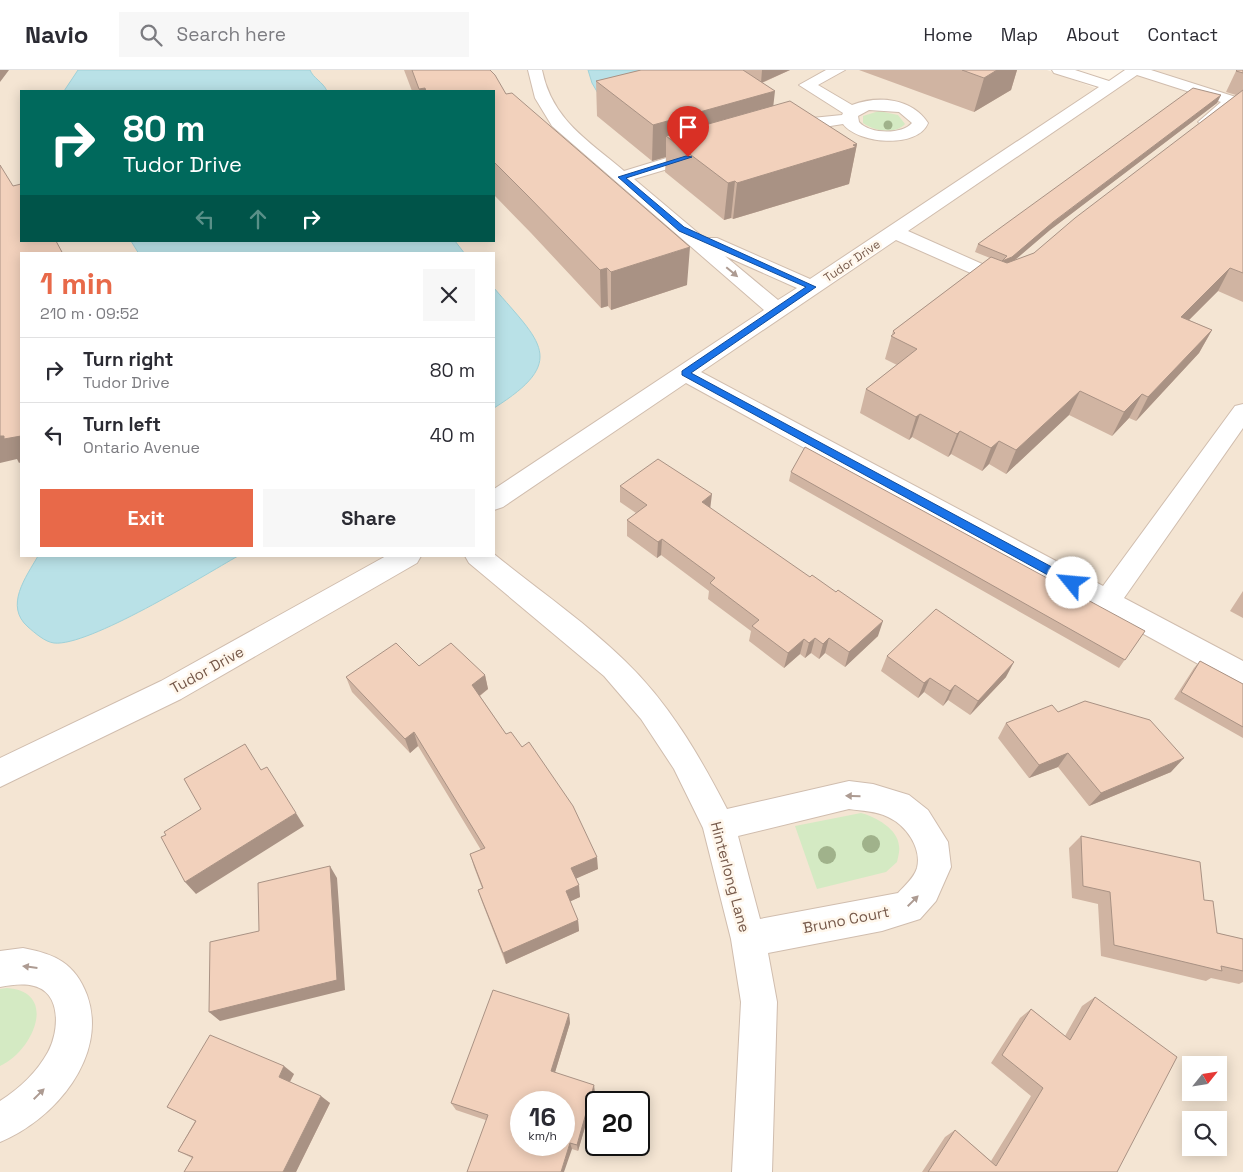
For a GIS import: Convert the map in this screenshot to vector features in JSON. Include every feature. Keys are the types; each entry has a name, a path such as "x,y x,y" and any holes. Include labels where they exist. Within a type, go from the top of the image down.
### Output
{"street":[{"path":"535,70 539,89 546,107 558,123 777,310"},
{"path":"774,132 802,124 850,115 807,85 838,70"},
{"path":"1059,70 1111,86"},
{"path":"1135,70 1233,101 1190,134"},
{"name":"Tudor Drive","path":"495,500 1135,70"},
{"path":"788,114 802,124"},
{"path":"621,177 718,148"},
{"path":"682,229 812,287"},
{"path":"894,232 998,278 1017,271 1024,265"},
{"path":"685,373 1243,675"},
{"path":"1107,601 1243,412"},
{"name":"Tudor Drive","path":"0,773 171,690 406,557"},
{"name":"Hinterlong Lane","path":"479,557 614,668 651,710 685,759 719,826 748,938 760,1002 752,1172"},
{"name":"Bruno Court","path":"719,826 849,795 873,798 898,805 917,820 932,842 934,867 924,890 908,907 882,914 748,938"},
{"path":"0,969 28,966 50,972 67,987 75,1009 73,1037 62,1065 41,1094 14,1116 0,1123"}],"shaded area":[{"path":"0,70 1047,70 1095,88 1129,70 1243,70 1243,1172 0,1172"}],"green space":[{"path":"879,111 898,115 905,124 896,130 884,131 863,123 863,116"},
{"path":"861,813 873,817 895,834 899,848 897,862 886,872 817,889 795,826"},
{"path":"7,988 23,992 33,1000 37,1011 30,1036 22,1048 12,1059 0,1066 0,989"}],"water":[{"path":"78,70 310,70 326,90 65,90"},
{"path":"588,70 686,70 599,95 592,83"},
{"path":"132,242 456,242 463,252 138,252"},
{"path":"495,289 534,337 539,351 539,364 532,377 517,392 495,407"},
{"path":"37,557 236,557 118,623 70,641 54,643 37,634 21,619 17,601 28,573"}],"building":[{"path":"412,70 490,70 506,94 512,93 690,247 611,272 607,268 600,270 495,163 495,90 419,89"},
{"path":"641,70 743,70 775,91 653,125 596,81"},
{"path":"962,70 997,70 984,78"},
{"path":"1193,88 1221,95 1053,222 1012,257 1002,261 1007,256 978,244"},
{"path":"1243,90 1243,273 1230,268 1181,317 1212,330 1148,397 1142,394 1124,412 1080,391 1016,450 999,441 991,448 960,431 957,434 920,414 916,417 866,389 917,349 891,336 895,333 893,331 991,257 1007,263 1034,253 1075,218"},
{"path":"790,101 857,144 853,145 856,147 737,183 735,181 728,183 666,136"},
{"path":"0,165 13,186 20,184 20,242 57,242 62,252 20,252 20,436 4,439 4,436 0,436"},
{"path":"805,447 1145,631 1125,660 791,472"},
{"path":"658,459 712,494 702,502 810,577 812,575 836,592 838,590 883,621 849,652 829,638 823,644 815,638 809,643 804,639 788,653 752,626 759,620 710,583 715,578 662,539 658,542 627,520 647,505 620,486"},
{"path":"936,609 1014,662 978,701 955,685 950,691 930,678 924,683 887,656"},
{"path":"396,643 419,666 451,643 485,675 472,685 506,734 511,732 522,747 529,742 573,806 597,857 571,868 579,885 566,891 578,920 503,953 478,890 483,888 470,854 485,848 414,732 405,739 346,677"},
{"path":"1200,661 1243,684 1243,727 1181,692"},
{"path":"1085,701 1150,720 1184,758 1101,793 1068,753 1039,765 1006,723 1052,705 1058,712"},
{"path":"245,744 261,770 267,767 296,813 185,882 161,837 166,835 164,832 201,809 184,779"},
{"path":"1081,836 1200,862 1204,900 1213,901 1217,933 1243,939 1243,971 1221,966 1222,971 1114,945 1110,892 1083,886"},
{"path":"330,866 337,980 209,1012 210,942 259,931 258,883"},
{"path":"493,990 569,1014 551,1071 594,1085 592,1091 585,1091 585,1117 577,1145 575,1144 575,1091 510,1091 510,1156 566,1156 561,1172 467,1172 488,1115 451,1103"},
{"path":"1095,997 1177,1057 1117,1172 928,1172 955,1130 996,1166 1043,1088 1002,1055 1031,1009 1070,1040"},
{"path":"210,1035 284,1066 279,1077 321,1096 283,1172 184,1172 193,1157 178,1151 196,1121 167,1107"}],"route":[{"path":"688,157 621,177 682,229 812,287 685,373 1072,583"}]}
